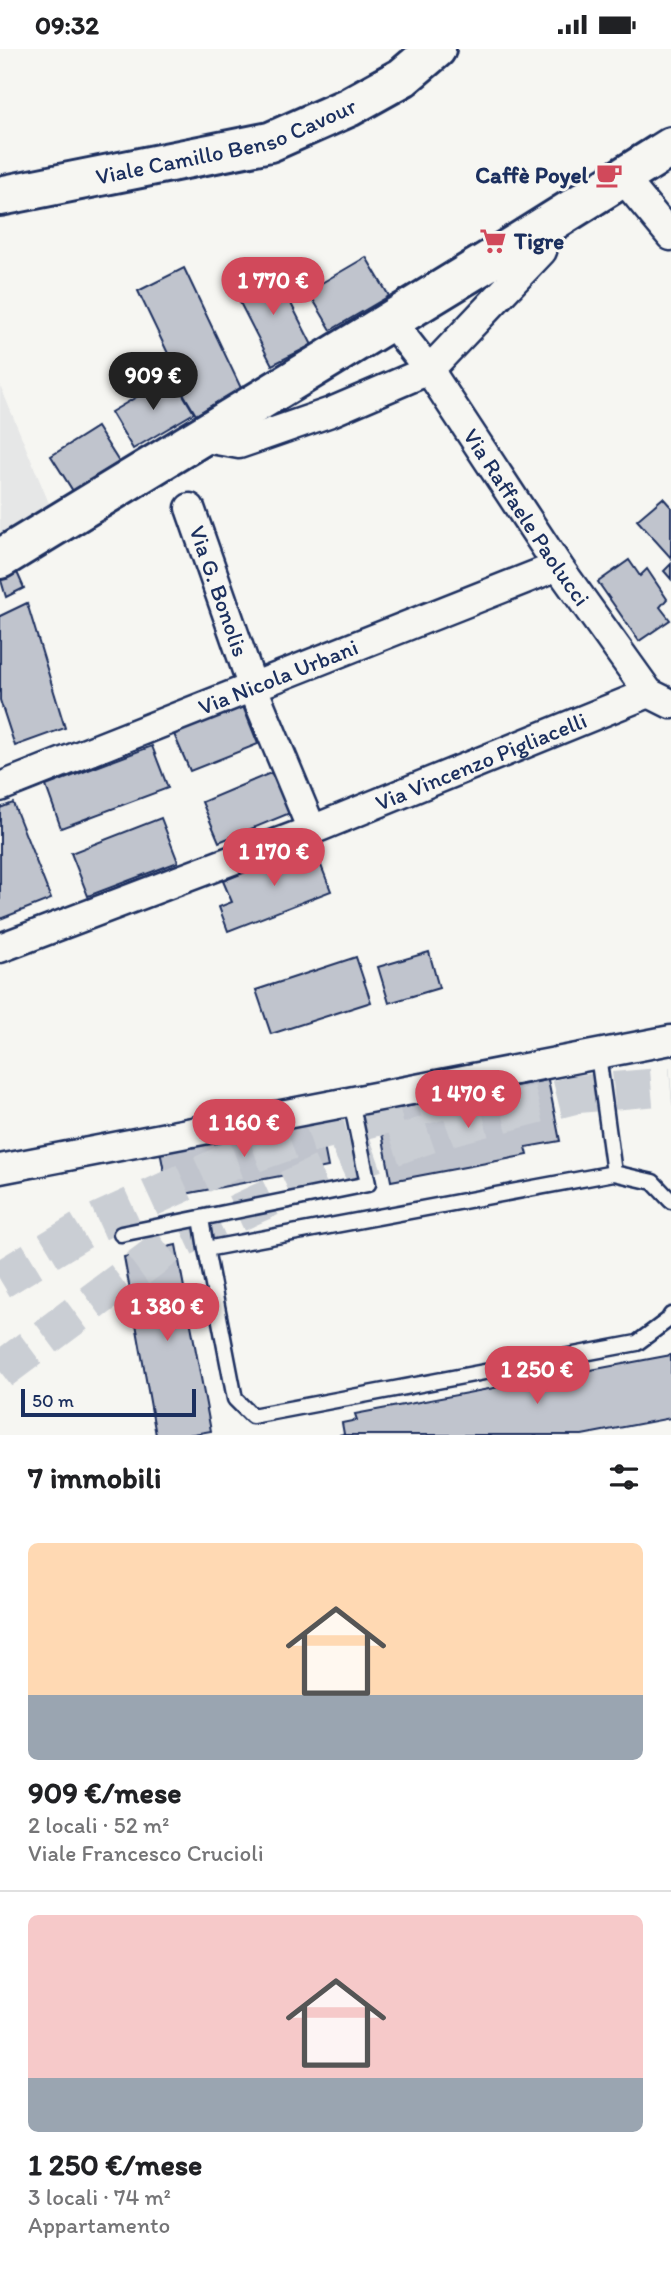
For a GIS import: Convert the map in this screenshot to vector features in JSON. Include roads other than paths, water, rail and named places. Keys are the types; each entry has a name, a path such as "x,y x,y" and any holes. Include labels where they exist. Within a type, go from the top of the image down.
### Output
{"main road":[{"name":"Viale Camillo Benso Cavour","path":"0,196 270,142 349,107 403,76 436,49"},
{"path":"0,559 671,147"}],"street":[{"path":"623,178 671,236"},
{"path":"200,437 239,444 331,412 429,370 542,251 551,223"},
{"name":"Via Raffaele Paolucci","path":"390,320 429,370 558,566 660,698"},
{"name":"Via G. Bonolis","path":"190,508 253,688 312,830"},
{"name":"Via Nicola Urbani","path":"0,786 558,566"},
{"name":"Via Vincenzo Pigliacelli","path":"0,948 660,698"},
{"path":"0,1169 671,1040"}],"lane":[{"path":"597,1055 614,1173"},
{"path":"121,1234 368,1184 351,1101"},
{"path":"206,1249 614,1173 653,1182 671,1201"},
{"path":"201,1218 235,1399 252,1416 637,1343 671,1315"}],"tunnel":[{"path":"0,1280 89,1226 229,1162 309,1134 529,1079"},
{"path":"0,1371 172,1243 341,1165 452,1126 578,1094 671,1086"}],"place":[{"name":"Caffè Poyel","path":"609,175"},
{"name":"Tigre","path":"493,241"}]}
